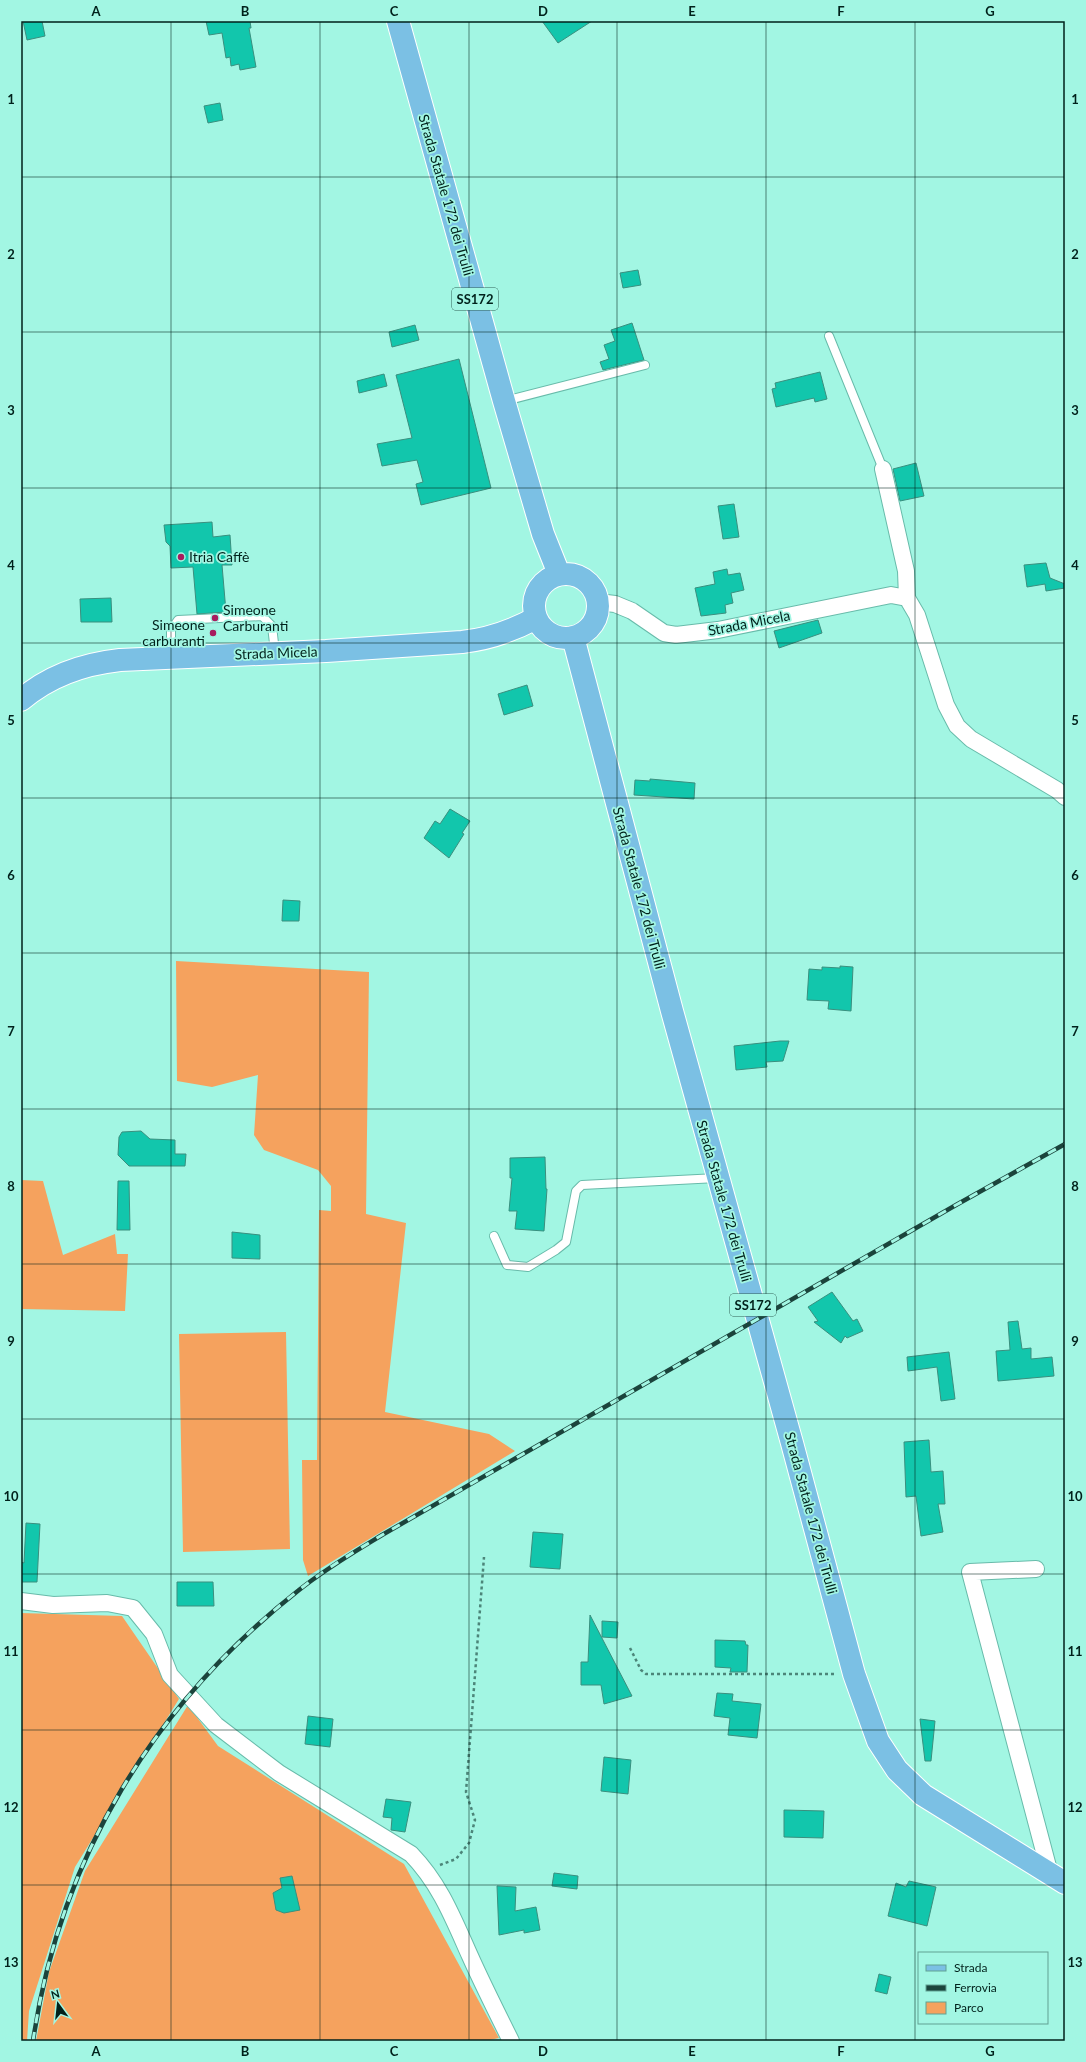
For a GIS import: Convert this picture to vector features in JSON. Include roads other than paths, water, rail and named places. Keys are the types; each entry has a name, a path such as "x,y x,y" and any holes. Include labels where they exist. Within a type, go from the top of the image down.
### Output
{"main road":[{"name":"Strada Statale 172 dei Trulli","path":"398,21 504,401 543,534 559,574"},
{"path":"559,574 569,574 580,577 589,583 595,592 598,602 598,612 589,628 573,637 562,637 551,634 542,628 536,618 534,600 537,591 542,584 559,574"},
{"name":"Strada Micela","path":"21,700 32,690 62,674 93,663 171,657 275,653 477,641 505,633 536,618"},
{"name":"Strada Statale 172 dei Trulli","path":"573,637 717,1178 792,1443 854,1674 878,1740 896,1770 923,1795 1057,1879"}],"street":[{"path":"883,469 906,571 907,598 917,615 946,705 957,726 971,739 1005,758 1065,797"},
{"name":"Strada Micela","path":"598,602 615,604 632,611 664,633 676,635 718,630 891,595 907,598"},
{"path":"1036,1569 970,1572 1057,1879"},
{"path":"21,1600 54,1604 107,1603 133,1608 154,1634 170,1675 216,1725 279,1773 411,1854 427,1870 444,1898 489,1997 511,2041"}],"lane":[{"path":"829,336 883,469"},
{"path":"504,401 645,365"},
{"path":"171,657 171,630 178,620 262,616 272,626 275,653"},
{"path":"494,1236 507,1265 528,1267 566,1242 576,1191 582,1184 717,1178"}],"railway":[{"path":"33,2041 46,1973 66,1909 91,1848 122,1789 158,1734 200,1683 247,1635 309,1582 382,1535 956,1205 1065,1144"}],"place":[{"name":"Itria Caffè","path":"181,557"},
{"name":"Simeone Carburanti","path":"215,618"},
{"name":"Simeone carburanti","path":"213,633"}]}
